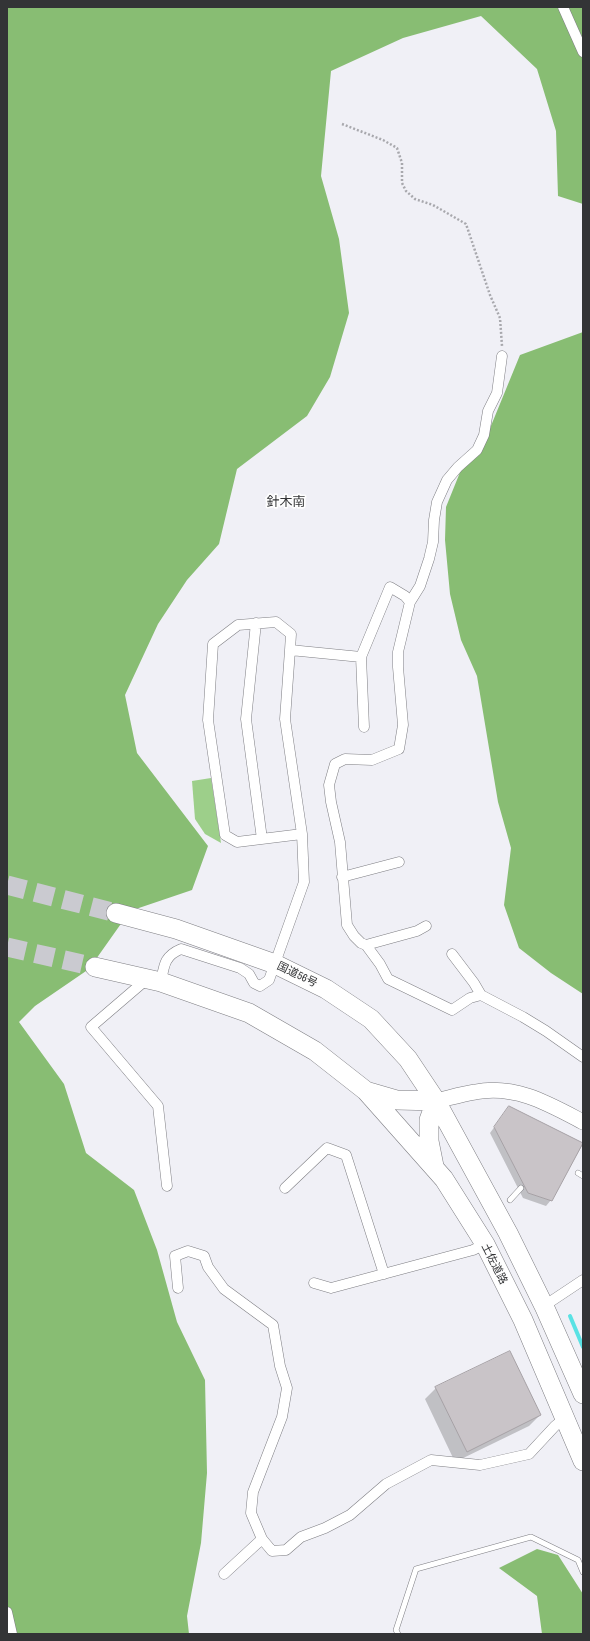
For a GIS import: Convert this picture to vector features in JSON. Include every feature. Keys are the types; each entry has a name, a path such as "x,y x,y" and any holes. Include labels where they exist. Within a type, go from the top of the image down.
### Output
{"highway":[{"name":"国道56号","path":"116,914 176,929 275,964 326,989 371,1020 408,1059 436,1102"},
{"path":"95,967 154,981 249,1013 315,1051 366,1091 397,1100 436,1102"},
{"name":"土佐道路","path":"366,1091 435,1167 484,1244 523,1320 583,1461"},
{"path":"435,1167 429,1141 429,1120 436,1102"},
{"path":"436,1102 508,1234 544,1306 583,1394"}],"street":[{"path":"563,7 583,52"},
{"path":"480,995 470,998 452,1010 388,979 380,964 366,945 361,943 354,936 347,925 340,842 331,802 329,785 335,764 345,759 372,760 399,749 403,725 398,652 410,602 420,586 429,559 433,542 434,520 438,502 446,480 458,467 478,450 484,435 488,411 497,392 502,356"},
{"path":"364,727 361,657 390,587 405,596 410,602"},
{"path":"167,1186 158,1106 91,1027 154,981 171,953 181,949 240,968 249,974 254,983 260,986 269,980 304,882 302,834 285,720 291,634 276,622 238,625 213,644 208,720 225,835 237,842 302,834"},
{"path":"256,623 246,719 262,839"},
{"path":"290,650 361,657"},
{"path":"342,877 399,862"},
{"path":"366,945 417,931 426,926"},
{"path":"452,954 474,983 480,995 535,1024 583,1057"},
{"path":"436,1102 475,1092 508,1091 532,1097 583,1122"},
{"path":"285,1188 327,1148 346,1155 384,1274"},
{"path":"314,1283 332,1288 473,1250 484,1244"},
{"path":"178,1288 175,1256 188,1251 204,1256 208,1267 224,1290 273,1325 280,1366 287,1388 282,1417 253,1492 251,1513 262,1539 272,1550 286,1550 301,1537 325,1528 350,1515 386,1484 431,1460 480,1465 529,1454 555,1426 565,1418"},
{"path":"544,1306 583,1280"},
{"path":"224,1574 262,1539"},
{"path":"7,1612 12,1634"}],"lane":[{"path":"510,1200 521,1188"},
{"path":"398,1634 396,1630 416,1569 530,1537 578,1560 583,1572"}],"path":[{"path":"342,124 383,140 397,148 402,163 402,183 406,191 414,199 433,205 466,224 490,294 500,318 502,356"}],"green space":[{"path":"7,7 583,7 583,204 558,196 556,131 537,69 481,16 403,38 331,71 321,176 339,239 349,313 330,377 307,416 237,469 219,544 187,580 158,624 125,695 137,753 208,846 192,890 130,911 89,969 35,1006 19,1022 64,1084 86,1153 134,1190 157,1250 177,1322 205,1380 207,1473 201,1543 187,1616 189,1634 7,1634"},
{"path":"583,332 583,994 551,973 519,948 504,905 511,848 498,802 477,676 461,640 450,594 445,540 446,507 465,460 486,438 520,355"},
{"path":"211,778 221,843 205,834 195,819 192,781"},
{"path":"537,1549 558,1555 583,1594 583,1634 542,1634 537,1596 499,1568"}],"building":[{"path":"509,1106 583,1143 552,1201 528,1193 494,1127"},
{"path":"510,1351 541,1415 467,1452 435,1387"}],"waterway":[{"path":"570,1316 583,1347"}],"tunnel":[{"path":"7,885 116,913"},
{"path":"7,947 95,967"}],"district":[{"name":"針木南","path":"286,503"}]}
